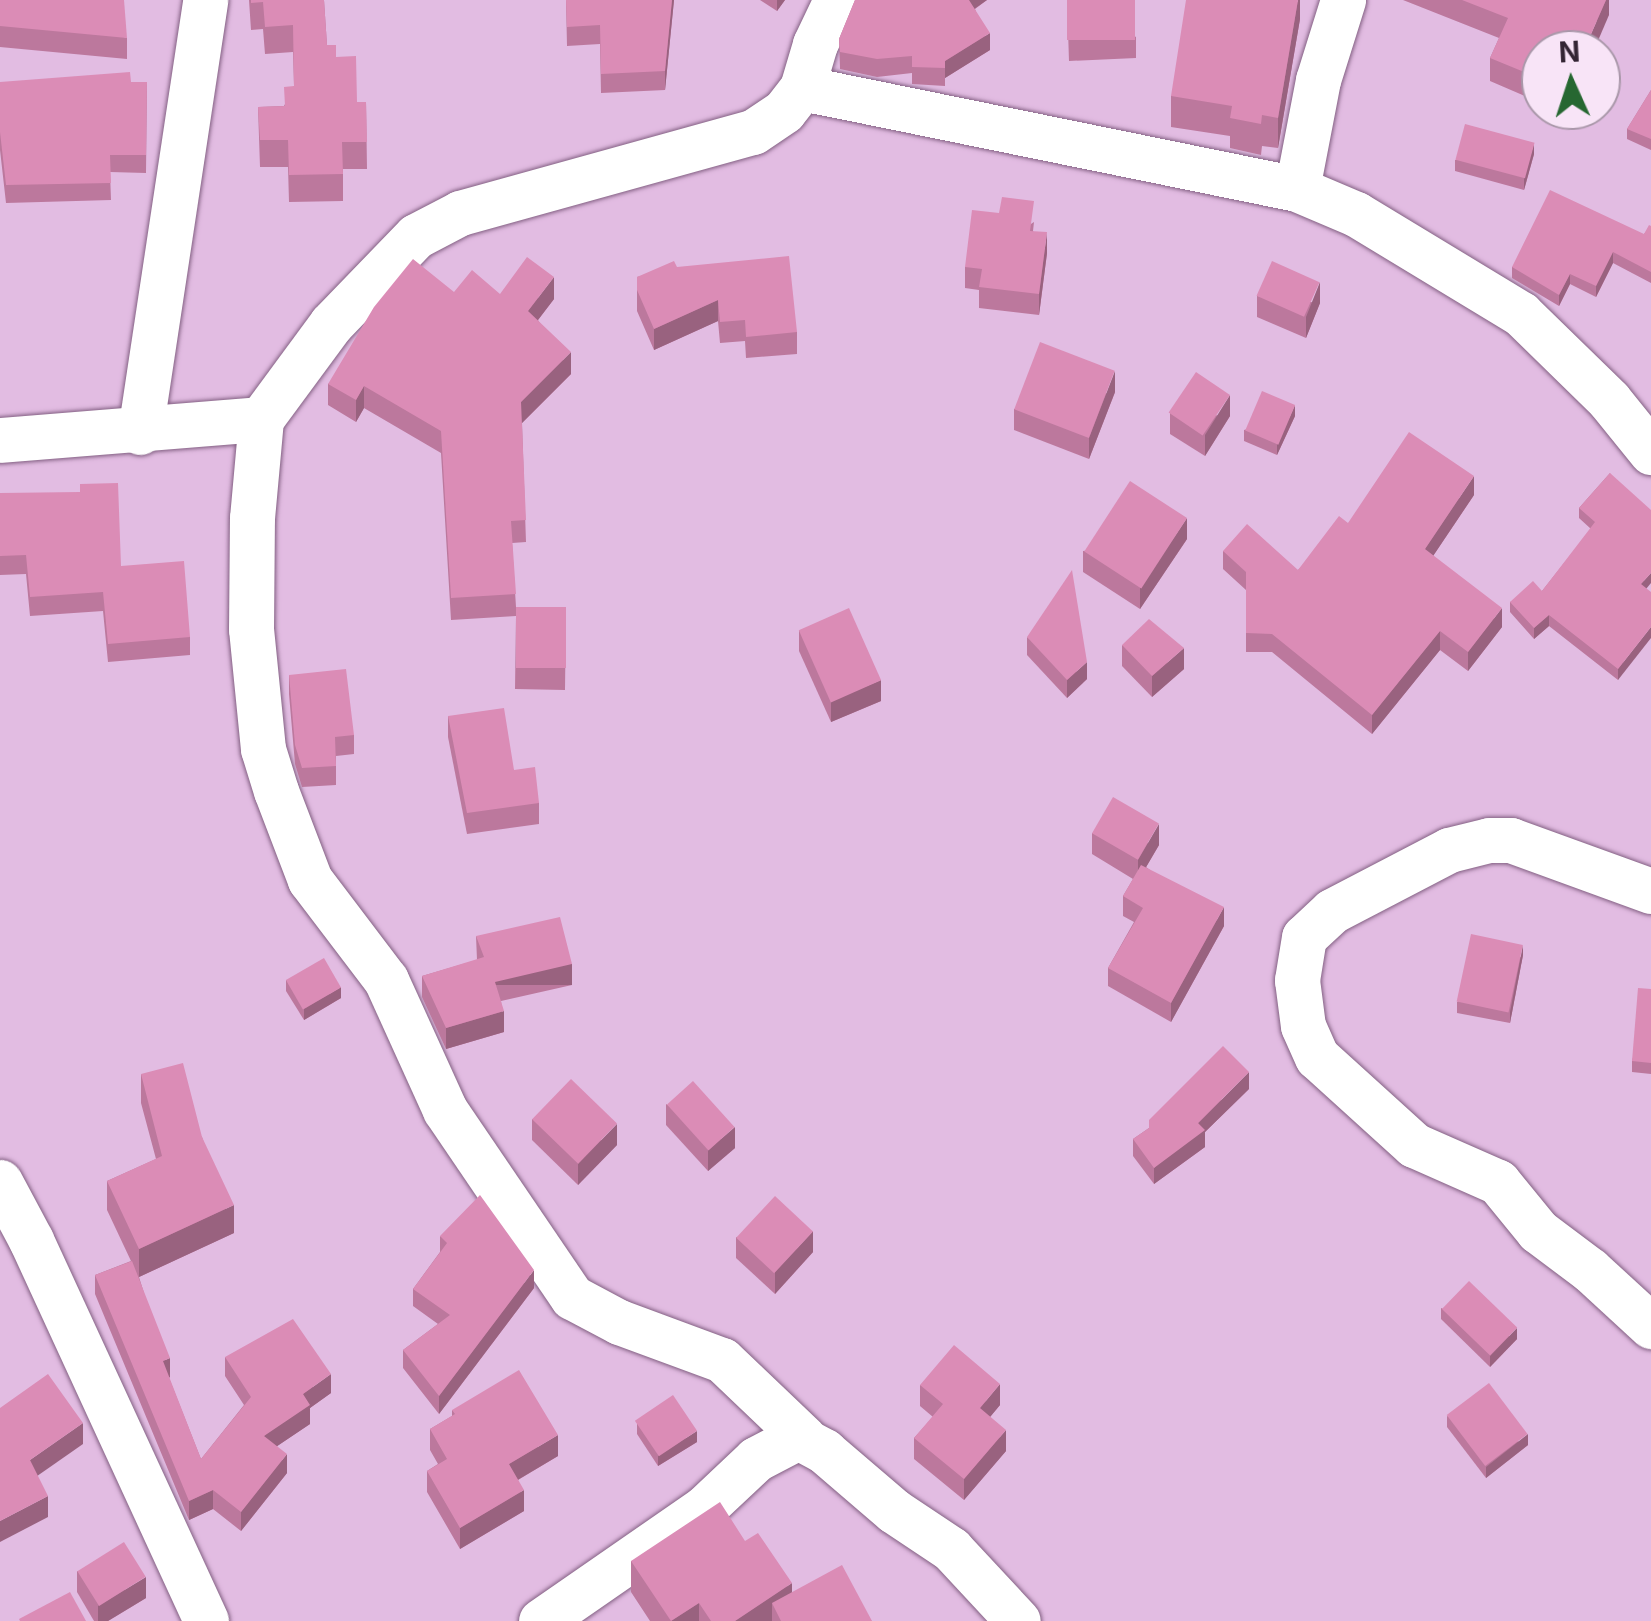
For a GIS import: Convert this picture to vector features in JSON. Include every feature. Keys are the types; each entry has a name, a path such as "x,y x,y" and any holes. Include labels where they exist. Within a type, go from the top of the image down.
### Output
{"street":[{"path":"140,432 206,0"},
{"path":"836,0 815,44 802,88 784,112 753,132 477,208 416,236 331,324 261,419 252,518 252,630 263,749 310,880 386,980 446,1110 563,1288 592,1310 722,1360 804,1438 894,1511 951,1549 1018,1621"},
{"path":"1297,189 1318,80 1343,0"},
{"path":"802,88 1297,189 1356,214 1521,314 1598,388 1651,452"},
{"path":"0,440 140,432 261,419"},
{"path":"1651,890 1512,840 1450,850 1332,911 1304,938 1298,980 1303,1026 1317,1057 1414,1145 1498,1182 1538,1231 1590,1270 1651,1326"},
{"path":"0,1182 40,1257 206,1621"},
{"path":"542,1621 704,1508 756,1459 781,1442 804,1438"}],"building":[{"path":"0,0 124,0 127,38 0,26"},
{"path":"251,0 324,0 327,45 336,45 336,57 356,56 357,102 366,102 367,142 342,142 343,174 289,175 288,140 260,140 258,107 285,106 284,87 294,86 293,25 265,27 263,2"},
{"path":"566,0 672,0 665,71 601,74 600,25 567,27"},
{"path":"855,0 969,0 990,33 945,61 945,68 912,67 912,56 877,59 840,52 839,39"},
{"path":"1067,0 1135,0 1135,40 1067,40"},
{"path":"1186,0 1298,0 1278,118 1262,115 1261,124 1230,118 1232,106 1171,96"},
{"path":"1462,0 1606,0 1593,30 1521,30 1521,71 1490,58 1508,18"},
{"path":"130,72 131,82 147,82 146,155 110,155 111,183 6,185 0,82"},
{"path":"1651,90 1651,139 1627,129"},
{"path":"1465,124 1535,143 1525,178 1455,160"},
{"path":"1550,190 1644,234 1651,226 1651,272 1613,252 1596,286 1570,274 1559,295 1512,267"},
{"path":"1002,197 1034,201 1030,231 1047,232 1039,294 979,287 982,269 965,267 972,210 999,213"},
{"path":"789,256 797,332 746,337 745,320 720,322 718,300 654,329 637,290 637,277 674,261 677,267"},
{"path":"527,257 554,277 528,311 571,352 521,402 526,520 511,521 516,594 451,598 441,431 364,386 356,400 328,384 374,307 413,259 454,292 472,270 500,294"},
{"path":"1272,261 1320,282 1304,317 1257,296"},
{"path":"1040,342 1115,371 1089,438 1014,409"},
{"path":"1196,372 1230,395 1203,436 1169,413"},
{"path":"1262,391 1295,405 1278,445 1245,431"},
{"path":"1409,432 1474,476 1425,549 1502,608 1468,652 1440,631 1372,715 1272,634 1246,633 1246,572 1223,551 1247,524 1298,570 1339,516 1348,523"},
{"path":"1610,473 1651,510 1651,573 1641,584 1651,592 1651,627 1618,669 1549,615 1534,628 1510,602 1533,581 1542,591 1595,522 1579,508"},
{"path":"1130,481 1187,518 1141,588 1084,551"},
{"path":"118,483 121,566 184,561 190,637 108,644 103,592 30,597 26,555 0,556 0,493 80,492 80,484"},
{"path":"1072,570 1087,662 1067,680 1027,637"},
{"path":"516,607 566,607 566,668 516,668"},
{"path":"849,608 881,680 831,703 799,630"},
{"path":"1149,619 1184,648 1152,676 1122,645"},
{"path":"346,669 354,735 335,737 336,766 302,768 295,745 289,675"},
{"path":"504,708 514,770 535,767 539,803 467,813 448,716"},
{"path":"1113,797 1159,824 1138,860 1092,833"},
{"path":"1141,865 1224,907 1171,1003 1108,968 1143,908 1123,896"},
{"path":"560,917 572,964 495,982 504,1011 446,1028 422,976 484,957 476,936"},
{"path":"1471,934 1523,945 1508,1013 1457,1001"},
{"path":"324,958 341,987 303,1009 286,980"},
{"path":"1638,988 1651,989 1651,1063 1632,1061"},
{"path":"1223,1046 1249,1072 1198,1123 1205,1130 1154,1168 1133,1139 1149,1128 1149,1120"},
{"path":"183,1063 202,1137 234,1205 139,1249 107,1181 162,1156 141,1074"},
{"path":"571,1079 617,1123 578,1164 532,1119"},
{"path":"693,1081 734,1127 708,1150 667,1104"},
{"path":"480,1195 534,1270 439,1396 403,1350 450,1315 413,1289 447,1243 440,1236"},
{"path":"775,1196 813,1231 774,1273 736,1238"},
{"path":"132,1261 170,1358 163,1361 201,1459 251,1397 225,1357 293,1319 331,1374 303,1394 310,1405 264,1436 287,1454 241,1512 213,1490 189,1501 95,1275"},
{"path":"1469,1281 1517,1328 1490,1356 1442,1309"},
{"path":"954,1345 1000,1384 980,1408 1006,1430 964,1479 914,1438 943,1404 920,1385"},
{"path":"519,1370 558,1435 509,1464 524,1490 460,1528 427,1471 447,1459 430,1429 455,1414 452,1410"},
{"path":"48,1374 83,1423 30,1460 48,1496 0,1521 0,1408"},
{"path":"1489,1383 1528,1434 1485,1466 1447,1415"},
{"path":"673,1395 697,1431 659,1456 635,1421"},
{"path":"720,1502 745,1541 758,1533 792,1583 735,1621 711,1621 699,1603 671,1621 631,1561"},
{"path":"124,1542 146,1577 99,1606 77,1571"},
{"path":"842,1565 872,1621 781,1621 772,1603"},
{"path":"70,1592 86,1621 20,1621 19,1619"}]}
